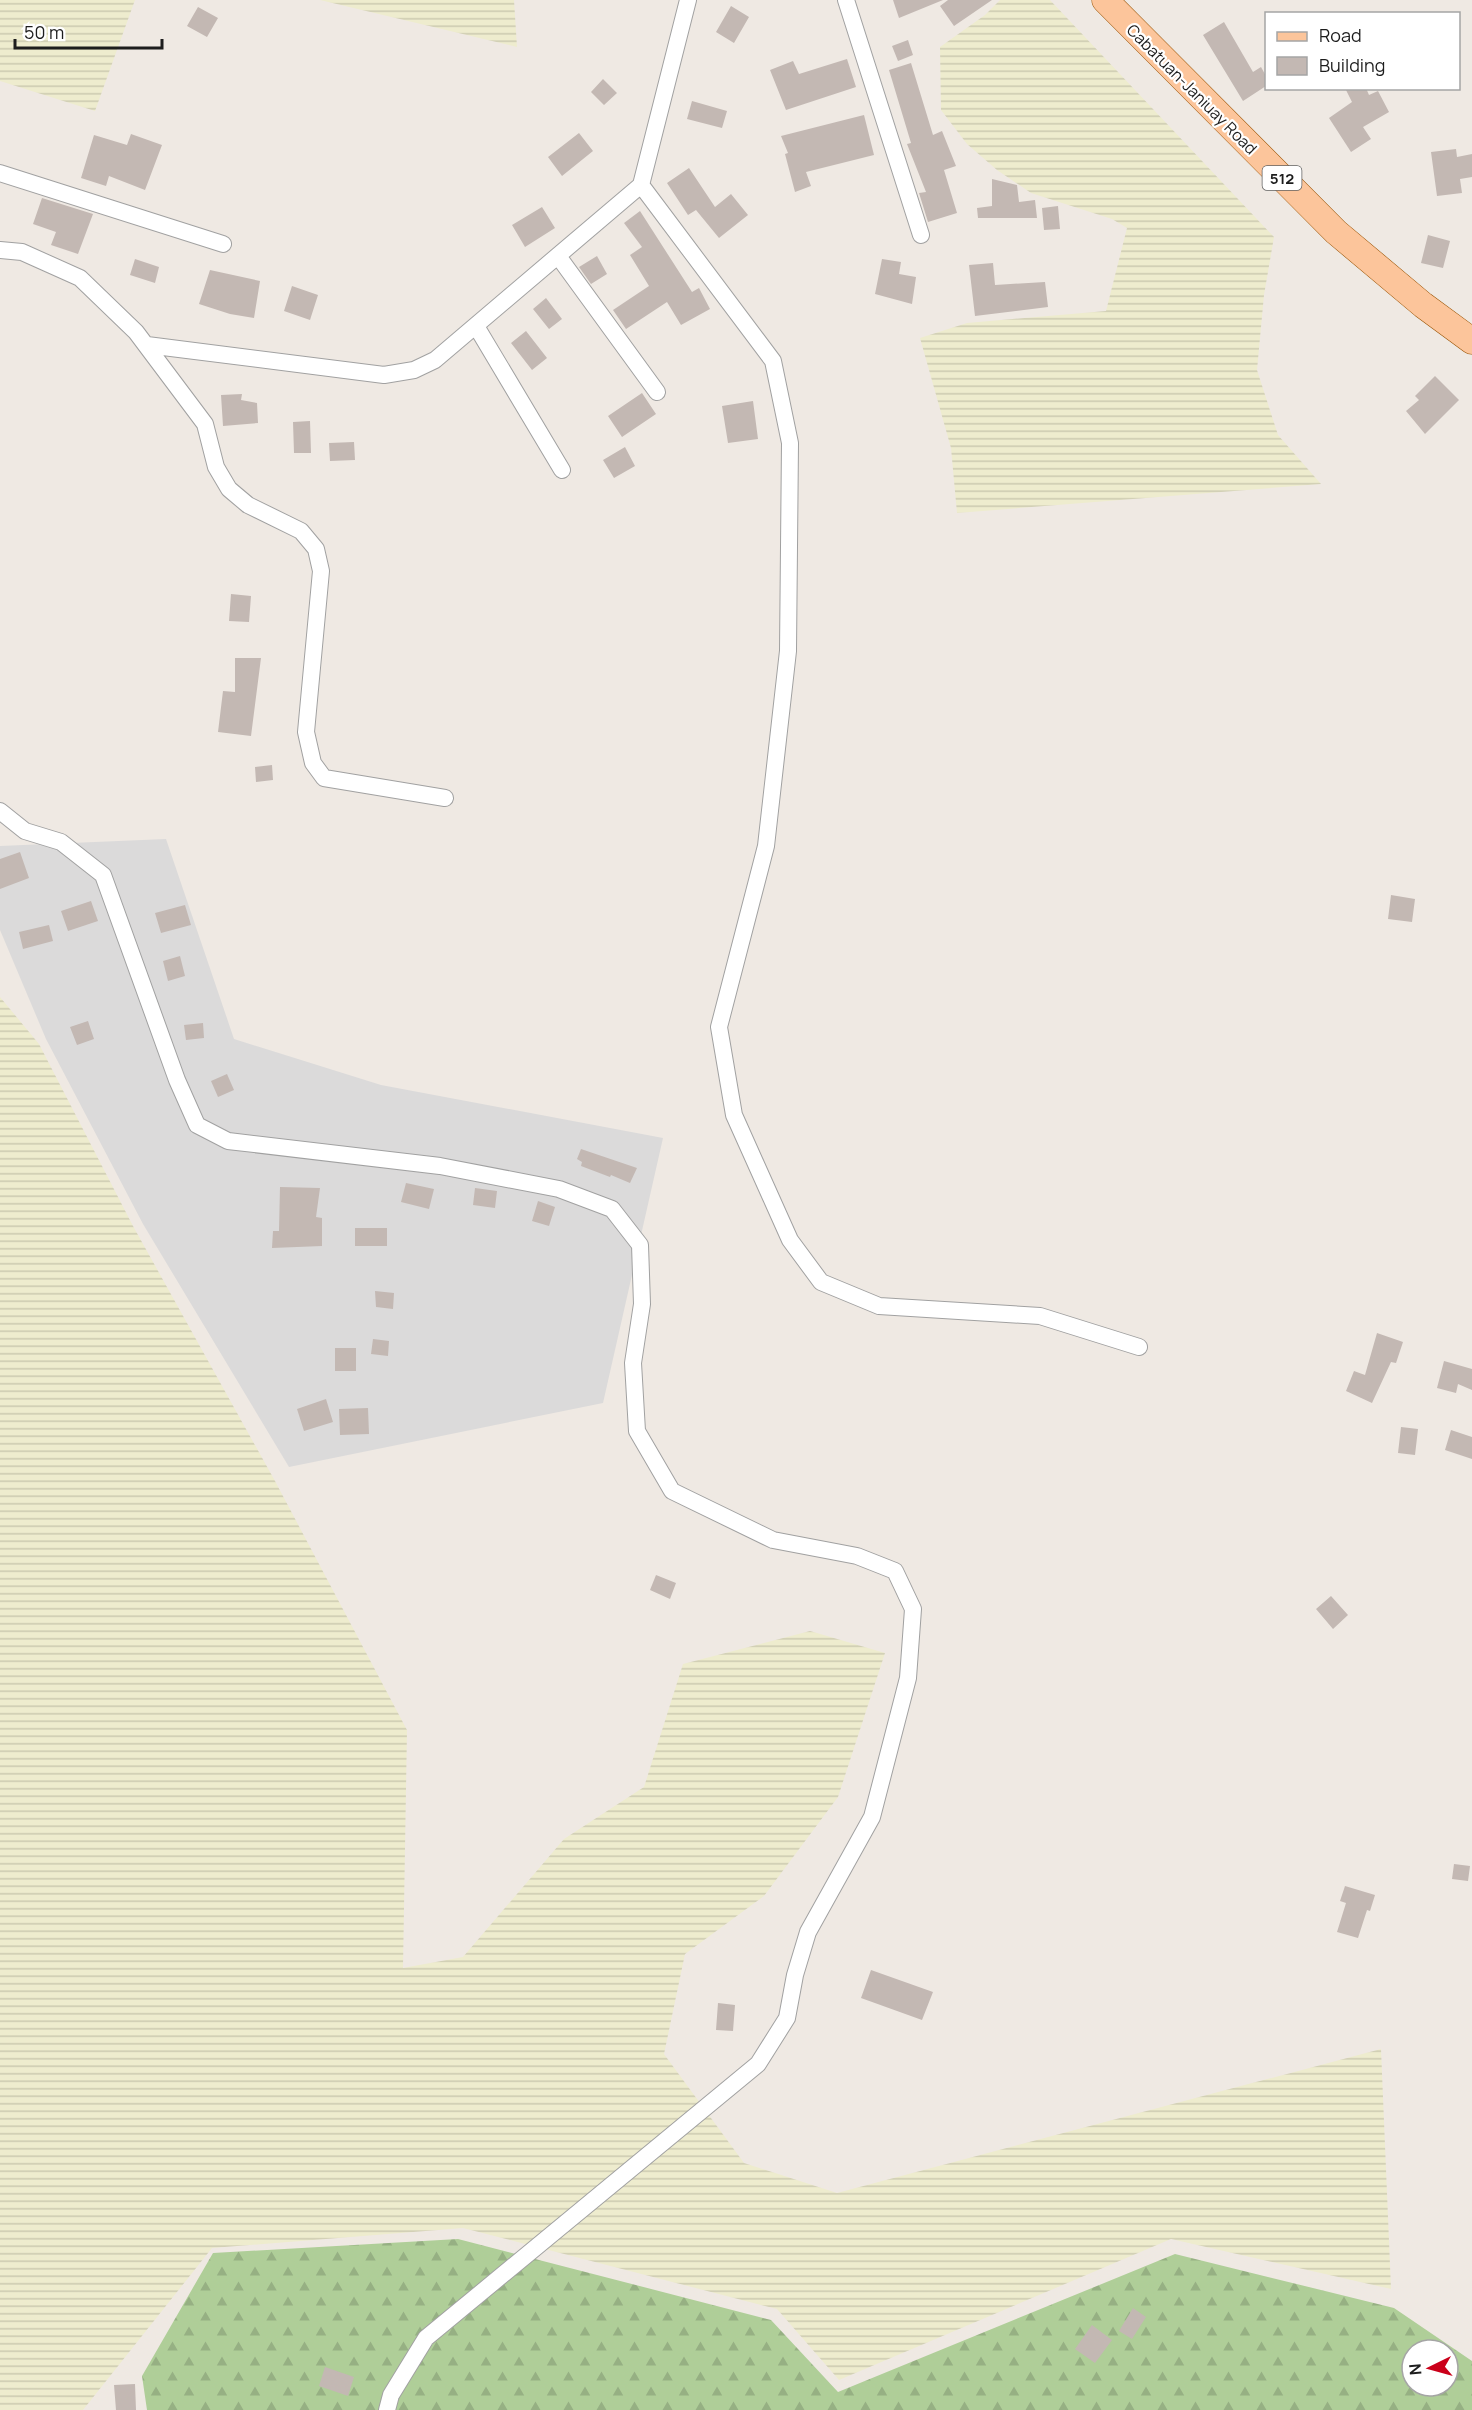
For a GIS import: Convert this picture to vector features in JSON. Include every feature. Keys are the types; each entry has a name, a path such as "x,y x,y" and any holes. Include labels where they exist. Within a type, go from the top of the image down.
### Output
{"main road":[{"name":"Cabatuan-Janiuay Road","path":"1105,0 1336,232 1423,305 1472,341"}],"street":[{"path":"147,345 384,375 414,370 435,360 641,185 688,0"},
{"path":"846,0 921,235"},
{"path":"0,173 223,244"},
{"path":"641,185 773,361 790,443 788,651 766,846 719,1027 734,1115 790,1240 821,1282 879,1306 1040,1316 1139,1347"},
{"path":"0,250 22,252 80,278 147,345 206,424 216,467 229,489 248,505 301,531 316,549 321,571 306,732 313,763 324,778 445,798"},
{"path":"558,256 657,392"},
{"path":"476,326 562,470"},
{"path":"0,811 25,831 61,842 104,875 177,1080 197,1125 228,1142 440,1166 559,1189 612,1209 640,1245 642,1304 633,1363 638,1431 672,1491 773,1540 857,1556 895,1571 913,1609 908,1678 872,1817 808,1932 795,1975 787,2018 758,2064 426,2338 391,2395 387,2410"}],"shaded area":[{"path":"0,0 135,0 95,111 0,81"},
{"path":"320,0 514,0 517,47"},
{"path":"1000,0 1050,0 1274,237 1264,295 1257,370 1278,435 1321,484 957,513 951,448 920,338 967,323 1106,311 1127,228 1112,219 1031,193 997,170 967,144 941,110 940,47 985,15"},
{"path":"166,839 234,1039 381,1085 663,1138 603,1403 289,1467 143,1224 46,1039 0,930 0,846"},
{"path":"0,997 39,1044 133,1226 275,1481 407,1730 403,1968 463,1957 564,1839 644,1787 683,1664 810,1631 885,1653 838,1797 764,1896 685,1954 664,2054 744,2163 837,2193 1381,2049 1391,2289 1171,2239 839,2380 777,2309 463,2228 212,2248 83,2410 0,2410"}],"green space":[{"path":"458,2239 771,2320 838,2392 1175,2254 1394,2308 1438,2338 1400,2338 1400,2398 1460,2398 1460,2353 1472,2361 1472,2410 147,2410 142,2376 213,2253"}],"building":[{"path":"893,0 943,0 899,18"},
{"path":"948,0 992,0 954,26 940,6"},
{"path":"731,6 749,17 734,43 716,32"},
{"path":"198,7 218,18 207,37 187,26"},
{"path":"1224,22 1253,72 1261,67 1265,74 1265,87 1243,101 1203,35"},
{"path":"908,40 913,55 898,61 892,46"},
{"path":"847,59 856,87 786,110 770,70 793,61 799,74"},
{"path":"911,63 933,135 942,131 956,166 944,170 957,213 928,222 919,193 926,192 907,144 911,143 889,70"},
{"path":"603,79 617,93 604,105 591,92"},
{"path":"1346,90 1367,90 1369,95 1378,91 1389,112 1363,127 1371,139 1351,152 1329,118 1352,102"},
{"path":"692,101 727,111 722,128 687,119"},
{"path":"864,115 874,155 806,172 811,186 795,192 785,154 788,153 781,136"},
{"path":"579,133 593,151 562,176 548,157"},
{"path":"131,134 162,145 145,190 109,176 106,186 81,178 94,135 127,145"},
{"path":"1456,149 1457,157 1472,154 1472,177 1460,179 1462,193 1437,196 1431,152"},
{"path":"689,168 715,207 731,194 748,215 719,238 696,210 688,215 667,183"},
{"path":"992,179 1017,185 1019,202 1035,200 1037,218 978,218 977,208 992,206"},
{"path":"42,198 93,214 78,254 51,245 56,232 33,224"},
{"path":"1058,206 1060,229 1044,230 1042,208"},
{"path":"542,207 555,228 525,247 512,225"},
{"path":"640,211 692,292 699,288 710,309 681,325 667,302 626,329 613,310 649,286 630,255 642,247 624,223"},
{"path":"1428,235 1450,241 1443,268 1421,263"},
{"path":"597,256 607,274 591,284 579,267"},
{"path":"135,259 159,267 155,283 130,275"},
{"path":"882,259 901,262 899,274 916,277 912,304 875,294"},
{"path":"993,263 995,285 1045,282 1048,307 975,316 969,265"},
{"path":"210,270 260,281 254,318 230,314 199,304"},
{"path":"292,286 318,295 310,320 284,311"},
{"path":"546,298 562,319 549,329 533,309"},
{"path":"526,331 547,358 532,370 511,343"},
{"path":"1435,376 1459,400 1425,434 1406,411 1419,400 1415,396"},
{"path":"642,393 656,414 622,437 608,416"},
{"path":"242,394 241,400 257,403 258,423 223,426 221,395"},
{"path":"753,401 758,439 728,443 722,406"},
{"path":"310,421 311,453 294,453 293,422"},
{"path":"354,442 355,460 330,461 329,443"},
{"path":"625,447 635,466 614,478 603,460"},
{"path":"231,594 251,596 249,622 229,621"},
{"path":"235,658 261,658 251,736 218,732 223,691 235,692"},
{"path":"272,765 273,780 256,782 255,767"},
{"path":"20,852 29,878 0,889 0,859"},
{"path":"1391,895 1415,899 1412,922 1388,919"},
{"path":"91,901 98,921 68,931 61,911"},
{"path":"185,905 191,925 161,933 155,913"},
{"path":"49,925 53,941 23,949 19,932"},
{"path":"180,956 185,976 168,981 163,961"},
{"path":"88,1021 94,1039 77,1045 70,1027"},
{"path":"203,1023 204,1038 186,1040 184,1025"},
{"path":"227,1074 234,1090 218,1097 211,1081"},
{"path":"581,1149 637,1168 630,1183 581,1166 582,1162 577,1159"},
{"path":"406,1183 434,1189 429,1209 401,1202"},
{"path":"280,1187 320,1188 316,1217 322,1218 322,1246 272,1248 273,1231 279,1231"},
{"path":"475,1188 497,1191 495,1208 473,1205"},
{"path":"538,1201 555,1207 549,1226 532,1221"},
{"path":"355,1228 387,1228 387,1246 355,1246"},
{"path":"375,1291 394,1293 393,1309 376,1307"},
{"path":"1377,1333 1403,1342 1396,1363 1391,1362 1372,1403 1346,1391 1354,1371 1365,1375"},
{"path":"373,1339 389,1341 388,1356 371,1354"},
{"path":"335,1348 356,1348 356,1371 335,1371"},
{"path":"1444,1361 1472,1369 1472,1390 1458,1384 1456,1393 1437,1388"},
{"path":"326,1399 333,1422 304,1431 297,1409"},
{"path":"368,1408 369,1434 340,1435 339,1409"},
{"path":"1401,1427 1418,1429 1415,1455 1398,1453"},
{"path":"1451,1430 1472,1437 1472,1459 1445,1450"},
{"path":"656,1575 676,1583 670,1599 650,1590"},
{"path":"1331,1596 1348,1615 1333,1629 1316,1609"},
{"path":"1454,1864 1470,1866 1468,1881 1452,1879"},
{"path":"1345,1886 1375,1895 1370,1911 1367,1910 1358,1938 1337,1932 1346,1903 1340,1901"},
{"path":"871,1970 933,1992 922,2020 861,1998"},
{"path":"718,2003 735,2005 733,2031 716,2030"},
{"path":"1133,2308 1146,2317 1132,2339 1119,2331"},
{"path":"1092,2325 1112,2340 1095,2363 1075,2349"},
{"path":"325,2367 354,2377 348,2396 319,2386"},
{"path":"135,2384 136,2410 116,2410 114,2385"}]}
